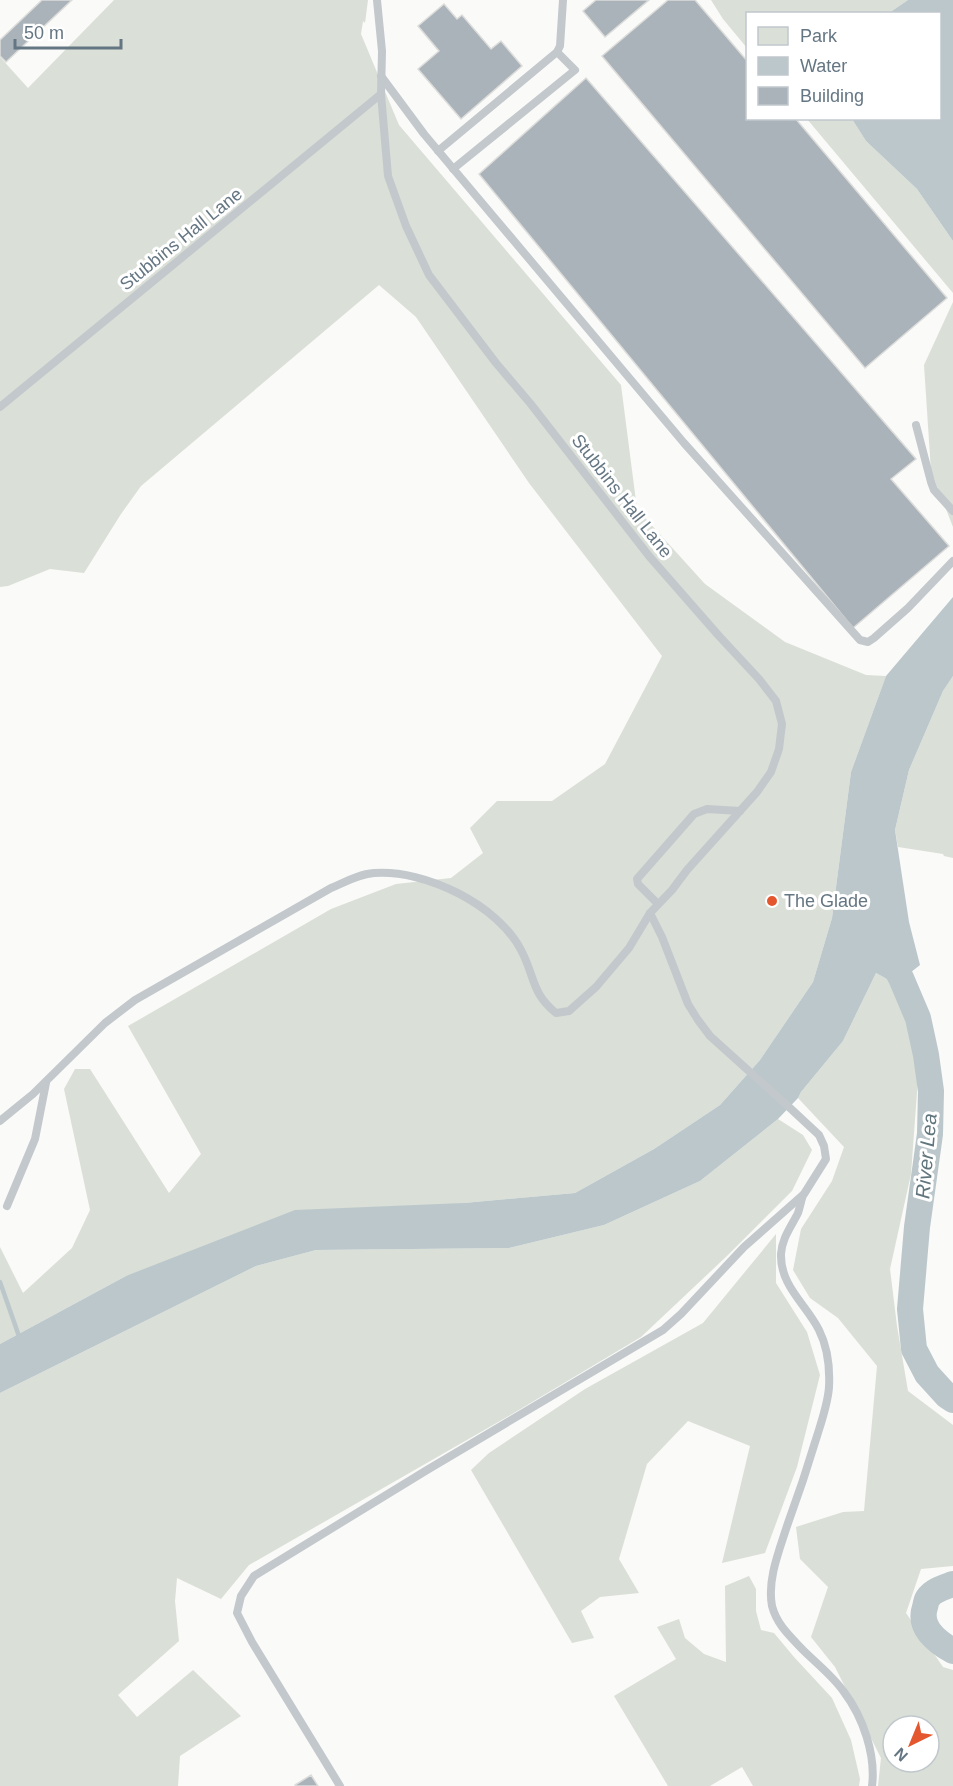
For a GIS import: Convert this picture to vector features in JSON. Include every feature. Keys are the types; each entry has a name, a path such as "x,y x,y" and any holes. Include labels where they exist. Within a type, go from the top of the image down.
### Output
{"lane":[{"name":"Stubbins Hall Lane","path":"0,1121 46,1081 105,1023 135,1000 332,888 351,879 374,873 418,878 438,884 476,903 510,934 522,951 534,986 544,1004 556,1013 569,1011 596,987 630,948 650,913 757,792 771,772 779,749 782,724 776,700 649,556 429,276 406,226 388,176 381,94 382,51 377,0"},
{"path":"438,151 557,52 560,46 563,0"},
{"path":"453,169 575,70 557,52"},
{"path":"381,76 438,151 684,443 860,640 867,642 874,638 908,609 953,561"},
{"name":"Stubbins Hall Lane","path":"0,407 381,94"},
{"path":"916,425 934,489 953,511"},
{"path":"658,904 638,884 637,879 694,814 707,809 740,811"},
{"path":"650,913 662,937 688,1004 710,1036 819,1135 824,1146 826,1159 804,1194 798,1212 785,1236 781,1257 784,1274 791,1290 819,1330 829,1356 829,1389 807,1470 778,1554 772,1580 772,1605 780,1626 844,1691 856,1711 871,1755 872,1786"},
{"path":"7,1206 34,1138 46,1081"},
{"path":"340,1786 252,1642 237,1613 241,1596 254,1576 663,1330 681,1314 744,1246 804,1194"}],"green space":[{"path":"114,0 368,0 361,34 399,125 621,385 637,509 705,584 785,642 866,675 886,676 851,772 832,918 813,982 760,1060 720,1105 654,1149 575,1193 464,1203 126,1276 0,1344 0,1247 23,1293 72,1248 90,1210 64,1089 75,1069 90,1069 169,1193 201,1154 128,1026 331,909 396,884 451,878 483,853 470,828 497,801 552,801 605,764 662,656 529,483 416,317 379,285 141,486 84,573 50,569 0,587 0,57 28,88"},
{"path":"711,0 908,0 890,12 746,12 746,47"},
{"path":"808,120 853,120 866,141 917,189 953,241 953,293"},
{"path":"953,302 953,527 931,471 924,365"},
{"path":"953,676 953,858 943,854 898,847 895,830 909,770 943,691"},
{"path":"876,973 896,984 919,1065 911,1174 890,1269 897,1326 908,1391 953,1425 953,1566 921,1569 906,1613 943,1667 953,1670 953,1786 878,1786 881,1758 835,1667 811,1637 828,1587 800,1559 796,1527 843,1512 864,1511 877,1366 838,1318 810,1298 793,1270 801,1229 832,1181 844,1147 798,1098 843,1041"},
{"path":"778,1119 803,1135 812,1150 792,1191 641,1337 249,1565 221,1599 177,1578 175,1601 179,1641 118,1695 137,1717 193,1670 241,1716 180,1756 178,1786 0,1786 0,1393 256,1266 316,1250 509,1248 604,1225 700,1181"},
{"path":"776,1234 776,1283 807,1332 820,1375 797,1467 765,1553 722,1563 750,1446 688,1421 647,1464 619,1559 639,1593 600,1597 581,1611 594,1638 572,1643 471,1470 489,1453 585,1389 703,1323"},
{"path":"749,1576 756,1589 756,1611 761,1630 774,1633 832,1698 851,1740 860,1779 859,1786 753,1786 742,1767 710,1786 668,1786 614,1696 676,1659 657,1627 679,1619 685,1638 704,1654 726,1662 725,1586"}],"water":[{"path":"908,0 953,0 953,241 917,189 866,141 853,120 941,120 941,12 890,12"},
{"path":"953,597 953,676 943,691 909,770 895,830 909,922 920,965 896,984 876,973 843,1041 798,1098 778,1119 700,1181 604,1225 509,1248 316,1250 256,1266 0,1393 0,1344 126,1276 295,1210 464,1203 575,1193 654,1149 720,1105 760,1060 813,982 832,918 851,772 886,676"}],"building":[{"path":"42,0 72,0 6,62 0,56 0,40"},
{"path":"596,0 649,0 605,37 583,11"},
{"path":"668,0 695,0 746,60 746,120 797,120 947,298 865,368 602,56"},
{"path":"444,4 457,19 462,15 491,49 501,41 522,66 461,119 418,69 439,51 418,26"},
{"path":"586,78 916,459 891,479 949,546 853,628 479,174"},
{"path":"311,1775 318,1786 295,1785"}],"waterway":[{"name":"River Lea","path":"885,948 918,1018 931,1091 930,1134 917,1227 910,1309 914,1349 927,1374 953,1400"},
{"path":"0,1282 20,1339"},
{"name":"River Lea","path":"953,1584 930,1595 926,1601 924,1615 924,1621 930,1634 953,1651"}],"place":[{"name":"The Glade","path":"772,901"}]}
